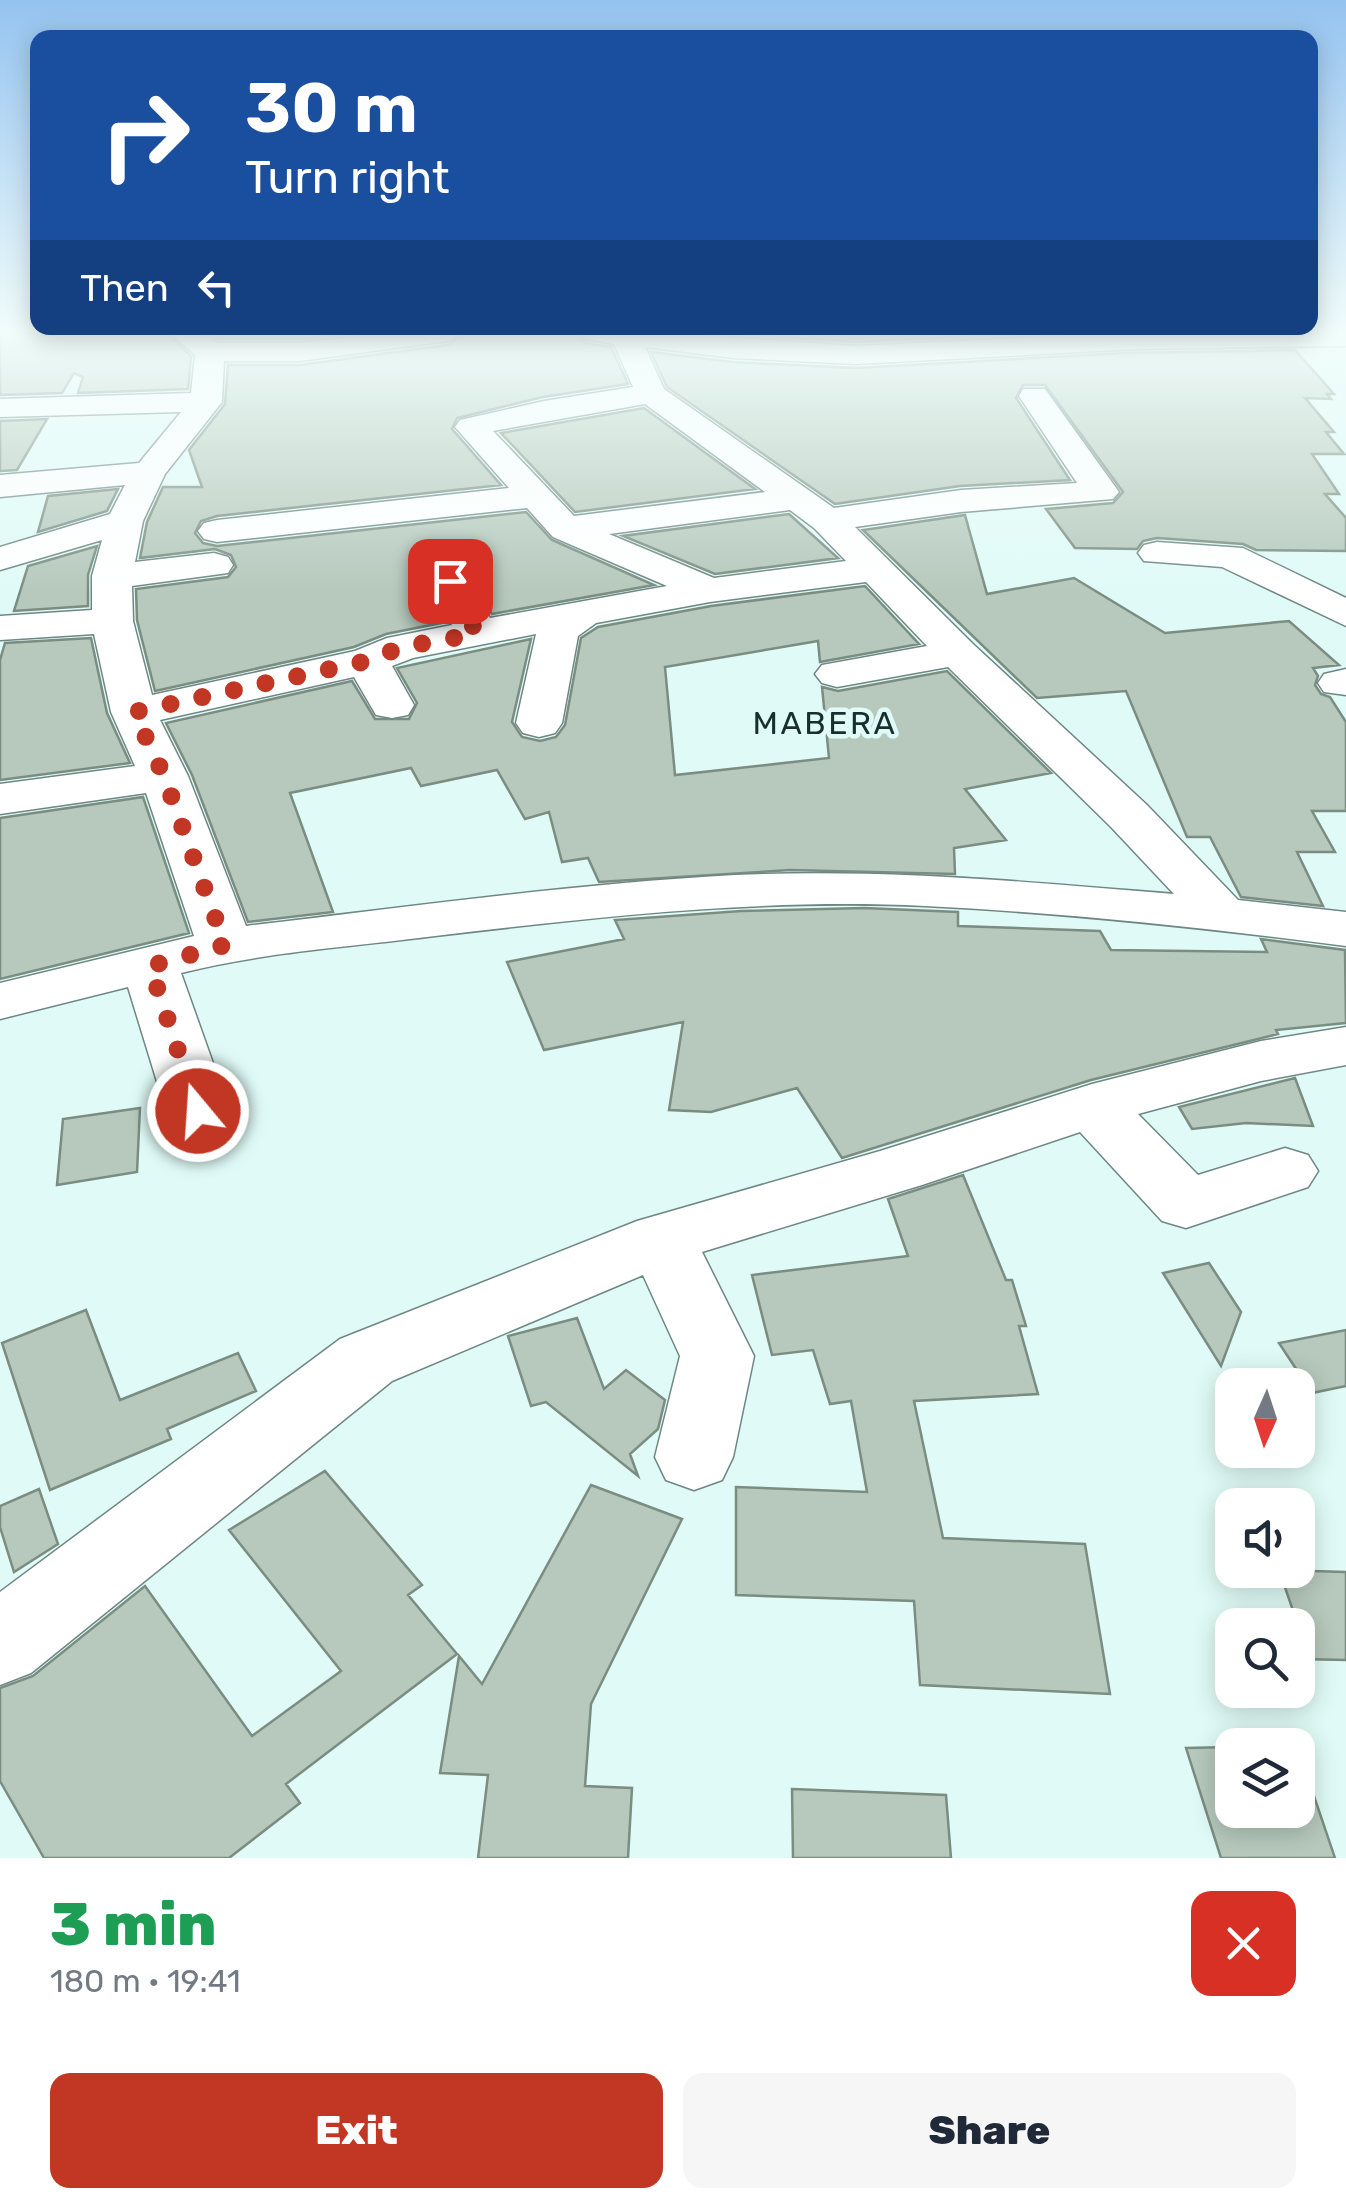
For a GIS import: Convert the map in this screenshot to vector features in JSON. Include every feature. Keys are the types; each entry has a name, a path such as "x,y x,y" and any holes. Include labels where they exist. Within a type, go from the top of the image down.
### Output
{"street":[{"path":"192,420 149,472 126,521 112,576 112,621 134,712 164,776 225,945"},
{"path":"462,420 566,529 710,590"},
{"path":"686,420 811,510 875,569 1129,816 1222,914"},
{"path":"566,529 1101,492 1051,420"},
{"path":"0,486 149,472"},
{"path":"112,576 215,548 536,496"},
{"path":"0,559 126,521"},
{"path":"1157,554 1230,556 1346,614"},
{"path":"134,712 367,661 402,647 710,590 875,569"},
{"path":"450,581 477,634"},
{"path":"539,723 558,632 581,616"},
{"path":"0,628 112,621"},
{"path":"837,674 958,652"},
{"path":"367,661 392,705"},
{"path":"0,799 164,776"},
{"path":"0,1001 225,945 501,912 736,891 923,890 1222,914 1346,929"},
{"path":"150,966 198,1111"},
{"path":"0,1644 366,1360 661,1240 898,1169 1092,1105 1261,1061 1346,1046"},
{"path":"1092,1105 1186,1204 1286,1172"},
{"path":"661,1240 717,1356 694,1456"}],"building":[{"path":"47,420 17,470 0,471 0,421"},
{"path":"213,420 456,420 452,429 501,485 217,516 201,521 195,533 203,543 217,546 526,512 552,540 654,585 492,614 467,571 449,565 433,571 427,583 446,622 386,634 354,647 155,691 137,620 136,589 228,577 236,567 231,555 215,549 140,558 147,522 163,487 202,487 189,450"},
{"path":"577,420 660,420 755,489 575,512 501,433"},
{"path":"714,420 1030,420 1070,480 960,486 835,504"},
{"path":"1070,420 1324,420 1334,432 1326,432 1344,454 1312,454 1339,494 1325,494 1346,518 1346,551 1256,550 1243,544 1157,538 1143,541 1137,549 1075,548 1046,509 1113,503 1123,492"},
{"path":"118,489 107,511 38,532 48,496"},
{"path":"789,514 838,558 715,574 623,536"},
{"path":"965,515 987,594 1074,578 1165,633 1289,621 1339,665 1313,668 1318,676 1315,685 1321,694 1330,697 1346,722 1346,811 1312,811 1335,852 1297,852 1323,906 1241,897 1210,837 1187,837 1126,691 1037,698 863,530"},
{"path":"97,546 88,575 88,606 14,611 28,566"},
{"path":"865,586 919,644 820,662 818,641 665,667 675,775 829,758 822,687 838,691 947,671 1051,773 965,789 1006,840 954,848 955,874 790,870 599,882 588,858 562,862 549,812 525,819 497,770 421,786 411,768 290,793 333,912 248,922 192,775 166,723 352,681 375,719 409,719 417,703 397,668 531,639 512,722 522,737 540,741 556,737 565,725 581,638 598,627 711,606"},
{"path":"91,638 107,713 130,763 0,780 0,660 5,643"},
{"path":"143,797 189,933 0,979 0,818"},
{"path":"864,908 958,912 958,926 1100,931 1111,950 1267,952 1261,939 1345,950 1346,1023 1276,1030 1278,1034 1091,1080 842,1158 797,1088 711,1112 669,1110 683,1022 544,1050 507,962 624,939 615,920"},
{"path":"1295,1078 1313,1126 1246,1123 1192,1129 1179,1107"},
{"path":"140,1108 137,1172 57,1185 63,1119"},
{"path":"963,1175 1006,1280 1012,1280 1026,1326 1019,1326 1038,1394 914,1401 943,1538 1085,1544 1110,1694 920,1685 914,1601 736,1595 736,1487 867,1492 851,1401 830,1404 813,1350 772,1355 752,1275 908,1256 888,1199"},
{"path":"1209,1263 1241,1312 1221,1366 1163,1273"},
{"path":"86,1310 120,1400 238,1353 256,1391 167,1429 171,1439 50,1490 2,1343"},
{"path":"577,1318 604,1389 626,1370 665,1400 658,1429 630,1454 638,1476 546,1402 531,1406 508,1336"},
{"path":"1346,1330 1346,1386 1315,1392 1315,1368 1296,1368 1279,1343"},
{"path":"325,1471 422,1585 408,1595 457,1654 286,1784 300,1803 229,1858 44,1858 0,1781 0,1688 33,1676 145,1586 252,1736 341,1671 229,1530"},
{"path":"591,1485 682,1519 591,1704 585,1786 632,1788 628,1858 478,1858 488,1775 440,1773 459,1656 482,1684"},
{"path":"39,1489 58,1544 14,1572 0,1527 0,1506"},
{"path":"1315,1571 1346,1572 1346,1660 1315,1659 1315,1608 1292,1608 1285,1588 1315,1588"},
{"path":"1215,1747 1215,1828 1315,1828 1315,1799 1335,1858 1221,1858 1186,1748"},
{"path":"792,1789 946,1795 951,1858 793,1858"}],"district":[{"name":"MABERA","path":"825,723"}],"route":[{"path":"198,1111 150,966 225,945 164,776 134,712 367,661 402,647 477,634 450,581"}]}
